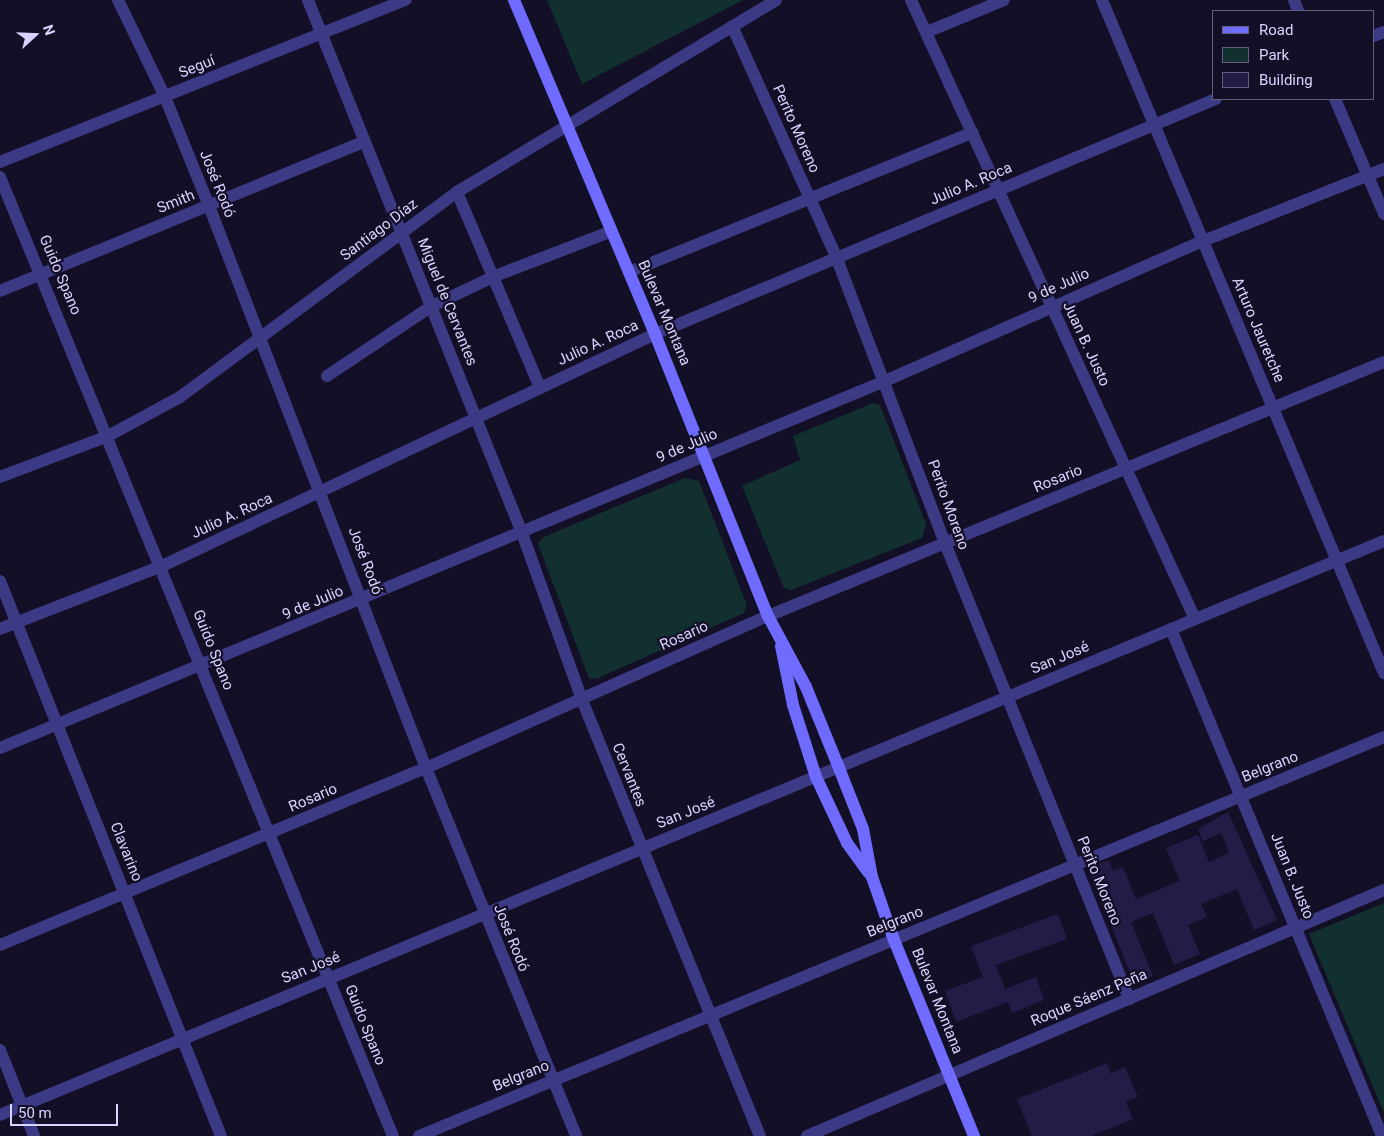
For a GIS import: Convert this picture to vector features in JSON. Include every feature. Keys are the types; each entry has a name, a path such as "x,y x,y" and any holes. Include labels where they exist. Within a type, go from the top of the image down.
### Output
{"main road":[{"name":"Bulevar Montana","path":"514,0 568,122 705,456 768,616 806,687 863,830 872,877 894,940 974,1136"},
{"name":"Bulevar Montana","path":"779,639 793,705 816,778 847,843 872,877"}],"street":[{"name":"José Rodó","path":"118,0 165,97 209,206 363,600 426,768 576,1136"},
{"name":"Miguel de Cervantes","path":"308,0 522,533"},
{"name":"Seguí","path":"0,162 406,0"},
{"name":"Santiago Díaz","path":"0,477 108,436 180,397 457,192 568,122 776,0"},
{"name":"Juan B. Justo","path":"911,0 1195,619"},
{"path":"927,32 1004,0"},
{"name":"Arturo Jauretche","path":"1102,0 1384,672"},
{"name":"Perito Moreno","path":"732,26 837,259 886,382 944,543 1129,999"},
{"name":"Julio A. Roca","path":"0,629 162,566 321,493 476,416 655,334 837,259 1154,123 1213,100"},
{"path":"1335,100 1384,214"},
{"path":"629,272 973,132"},
{"name":"Smith","path":"0,291 364,142"},
{"name":"9 de Julio","path":"0,748 59,727 886,382 1203,241 1384,169"},
{"name":"Guido Spano","path":"0,177 43,274 269,835 393,1136"},
{"path":"457,192 495,276 540,388"},
{"path":"327,376 432,306 495,276 612,231"},
{"name":"Rosario","path":"0,945 269,835 426,768 768,616 1384,362"},
{"name":"Cervantes","path":"522,533 582,700 641,849 760,1136"},
{"name":"San José","path":"0,1115 1384,541"},
{"name":"Clavarino","path":"0,580 221,1136"},
{"name":"Juan B. Justo","path":"1171,629 1382,1136"},
{"name":"Belgrano","path":"419,1136 1384,738"},
{"name":"Roque Sáenz Peña","path":"807,1136 1384,890"},
{"path":"0,1050 34,1136"}],"green space":[{"path":"547,0 743,0 582,84"},
{"path":"873,403 880,405 926,524 922,538 791,590 784,588 742,486 800,460 793,436"},
{"path":"685,478 699,481 747,605 744,613 596,679 589,678 538,544 543,537"},
{"path":"1384,903 1384,1113 1309,934"}],"building":[{"path":"1228,812 1277,920 1254,930 1237,889 1201,904 1207,917 1188,925 1200,954 1174,965 1153,913 1131,922 1153,976 1144,980 1132,977 1090,874 1092,866 1109,860 1113,871 1123,867 1136,899 1180,881 1166,848 1198,835 1209,862 1229,853 1221,833 1203,841 1198,829"},
{"path":"1058,914 1067,939 996,965 1005,989 1036,977 1044,1000 1012,1013 1008,1002 956,1022 945,991 983,977 971,946"},
{"path":"1107,1063 1111,1073 1125,1067 1138,1097 1126,1102 1133,1119 1091,1136 1032,1136 1017,1099"}]}
